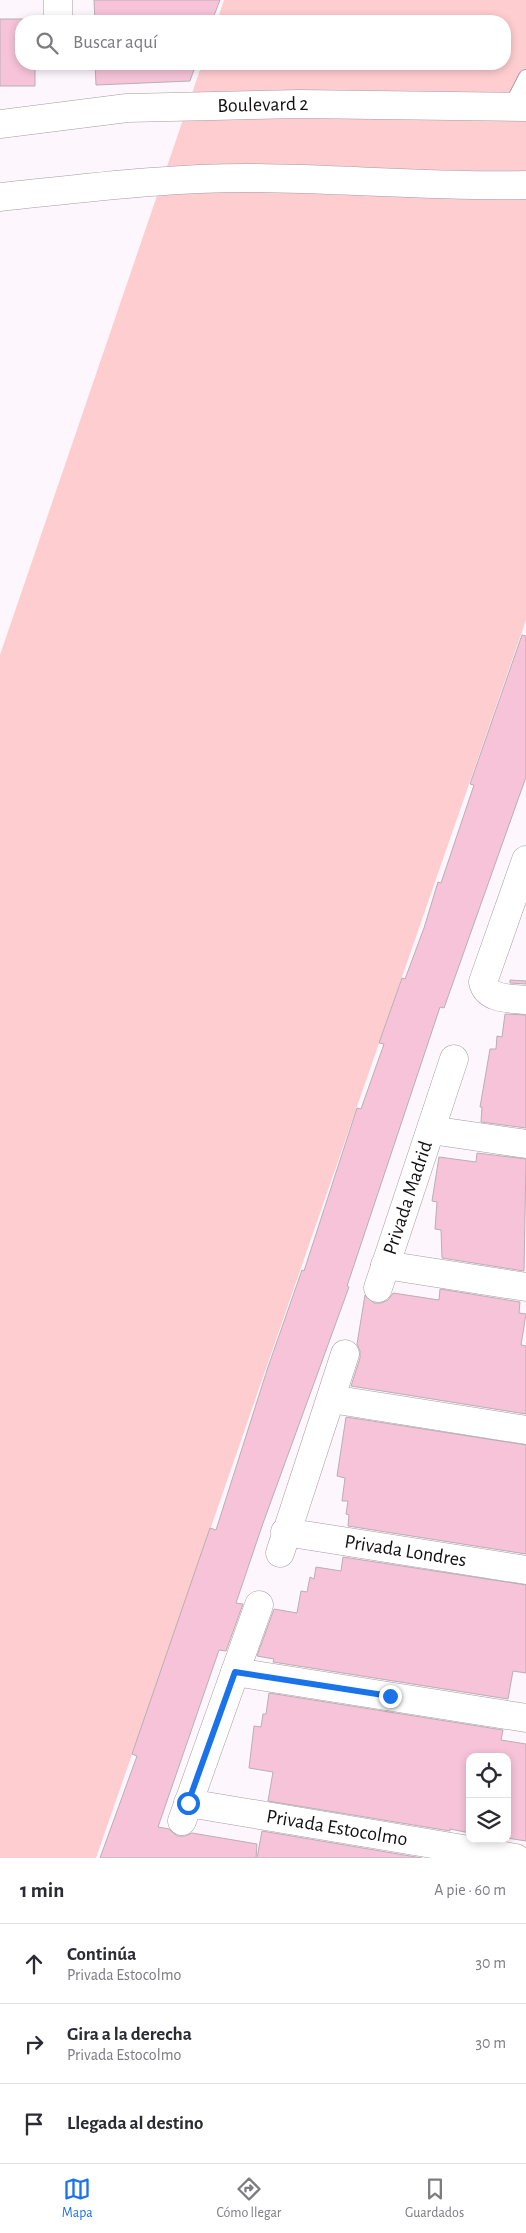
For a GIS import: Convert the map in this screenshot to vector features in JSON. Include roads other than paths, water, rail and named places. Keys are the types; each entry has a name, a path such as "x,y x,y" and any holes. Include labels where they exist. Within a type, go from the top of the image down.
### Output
{"street":[{"path":"58,0 58,15"},
{"name":"Boulevard 2","path":"0,124 127,108 299,104 518,108"},
{"path":"0,197 161,180 257,178 374,183 526,185"},
{"path":"526,860 483,982 485,989 492,995 526,1000"},
{"name":"Privada Madrid","path":"454,1059 382,1277 526,1287"},
{"name":"Privada Madrid","path":"430,1130 526,1144"},
{"name":"Privada Londres","path":"345,1354 283,1543 526,1570"},
{"path":"331,1400 526,1430"},
{"name":"Privada Estocolmo","path":"259,1605 185,1812 516,1858"},
{"path":"235,1672 526,1718"}],"lane":[{"path":"518,108 526,77"}]}
